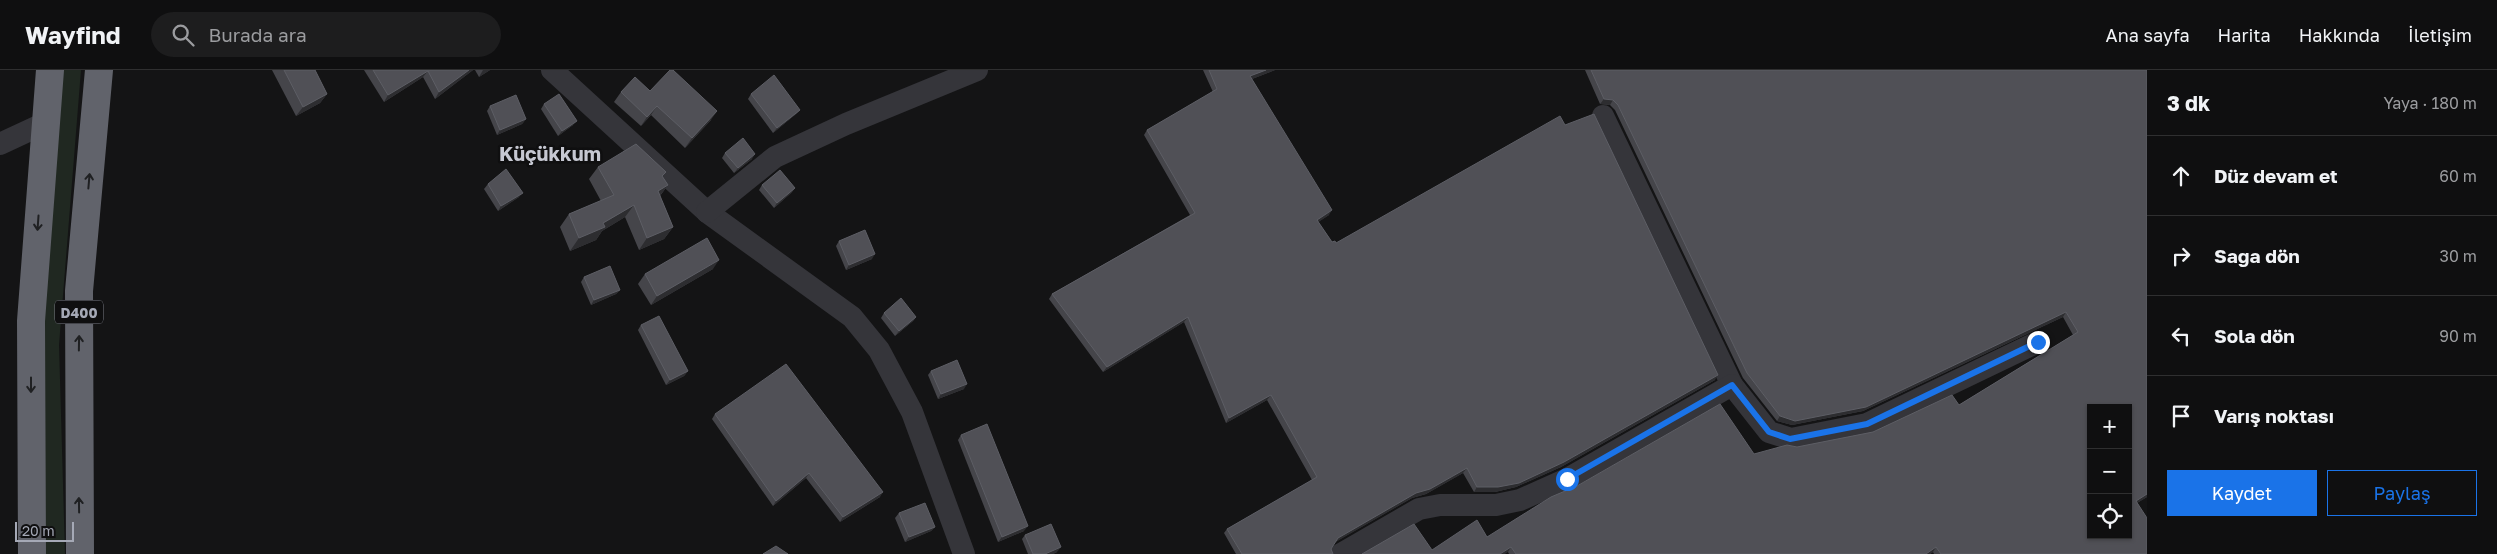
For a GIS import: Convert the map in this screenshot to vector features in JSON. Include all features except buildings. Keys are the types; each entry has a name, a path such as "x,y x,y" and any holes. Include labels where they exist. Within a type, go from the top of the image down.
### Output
{"highway":[{"path":"32,554 30,321 50,70"},
{"name":"D400","path":"80,554 79,291 99,70"}],"street":[{"path":"552,70 707,212 852,317 879,350 912,412 964,554"},
{"path":"707,212 775,157 846,124 978,70"},
{"path":"1603,116 1732,385 1769,432 1790,439 1867,424 2038,342"},
{"path":"0,144 45,123"},
{"path":"1341,554 1420,509 1440,505 1496,505 1520,500 1567,479 1732,385"}],"shaded area":[{"path":"62,70 81,70 59,345 65,554 41,554 42,344"}],"district":[{"name":"Küçükkum","path":"550,153"}],"route":[{"path":"1567,479 1732,385 1769,432 1790,439 1867,424 2038,342"}]}
